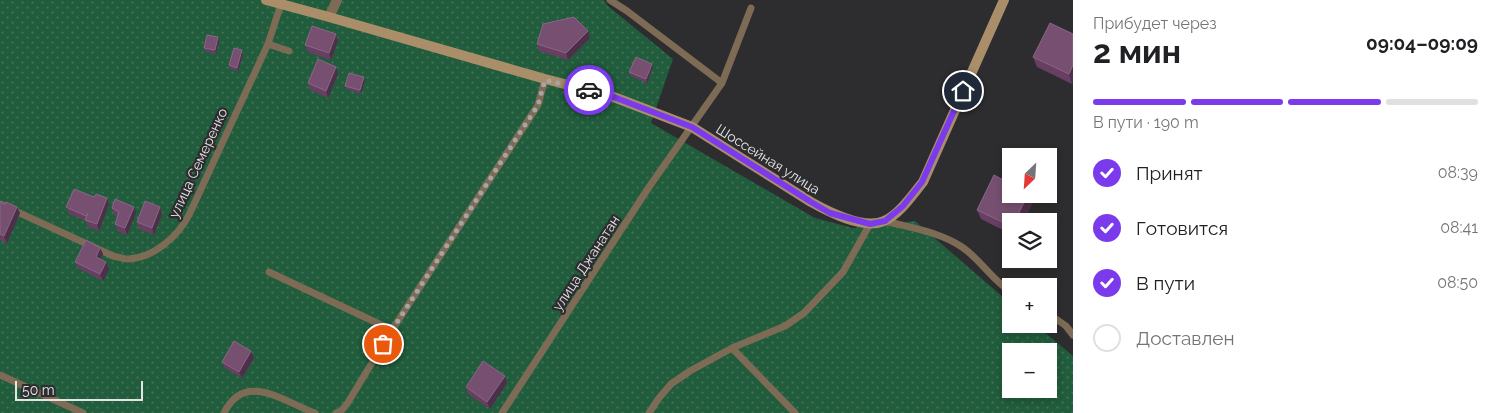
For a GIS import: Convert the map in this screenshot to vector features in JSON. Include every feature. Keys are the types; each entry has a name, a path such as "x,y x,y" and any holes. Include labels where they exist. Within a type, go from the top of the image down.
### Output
{"street":[{"name":"Шоссейная улица","path":"266,0 329,16 545,80 611,96 692,127 830,213 870,224 885,221"},
{"path":"329,16 336,0"},
{"path":"885,221 903,206 922,182 1004,0"}],"lane":[{"path":"610,0 627,10 722,83"},
{"name":"улица Семеренко","path":"0,204 113,256 127,259 139,257 158,249 176,235 184,225 268,44 281,4"},
{"name":"улица Джанатан","path":"502,413 649,188 722,83 751,8"},
{"path":"268,44 289,51"},
{"path":"336,413 347,404 392,330 538,105 545,80"},
{"name":"Шоссейная улица","path":"885,221 946,237 971,254 992,278 1002,285"},
{"path":"649,413 672,384 690,371 732,348 785,326 804,313 843,272 870,224"},
{"path":"269,272 392,330"},
{"path":"1057,320 1066,326 1073,335"},
{"path":"732,348 795,413"},
{"path":"0,375 83,413"},
{"path":"224,413 234,398 244,392 254,390 273,395 315,413"}],"green space":[{"path":"0,0 604,0 608,6 673,59 651,123 815,218 853,228 915,221 1002,296 1002,333 1046,333 1073,356 1073,413 0,413"}],"building":[{"path":"574,17 588,31 566,53 537,44 543,24"},
{"path":"1050,23 1073,34 1073,65 1069,74 1033,57"},
{"path":"312,26 336,34 329,53 305,45"},
{"path":"207,35 218,37 215,50 204,48"},
{"path":"234,48 242,50 237,68 229,65"},
{"path":"636,57 652,64 646,79 629,72"},
{"path":"318,59 336,67 326,91 308,83"},
{"path":"349,73 364,77 360,90 345,86"},
{"path":"994,175 1002,179 1002,203 1024,203 1019,213 1002,213 1002,222 977,210"},
{"path":"74,189 94,197 96,194 107,198 97,224 85,220 88,213 86,216 66,207"},
{"path":"115,199 134,207 125,228 115,224 119,212 112,208"},
{"path":"145,201 160,207 152,228 137,222"},
{"path":"0,202 5,204 6,202 17,207 4,236 0,234"},
{"path":"86,240 100,248 96,257 106,262 100,274 75,262"},
{"path":"234,341 251,351 239,372 222,362"},
{"path":"483,361 505,376 487,402 466,387"}],"way so far":[{"path":"383,344 538,105 545,80 589,90"}],"route":[{"path":"589,90 611,96 692,127 830,213 870,224 885,221 903,206 922,182 963,91"}]}
